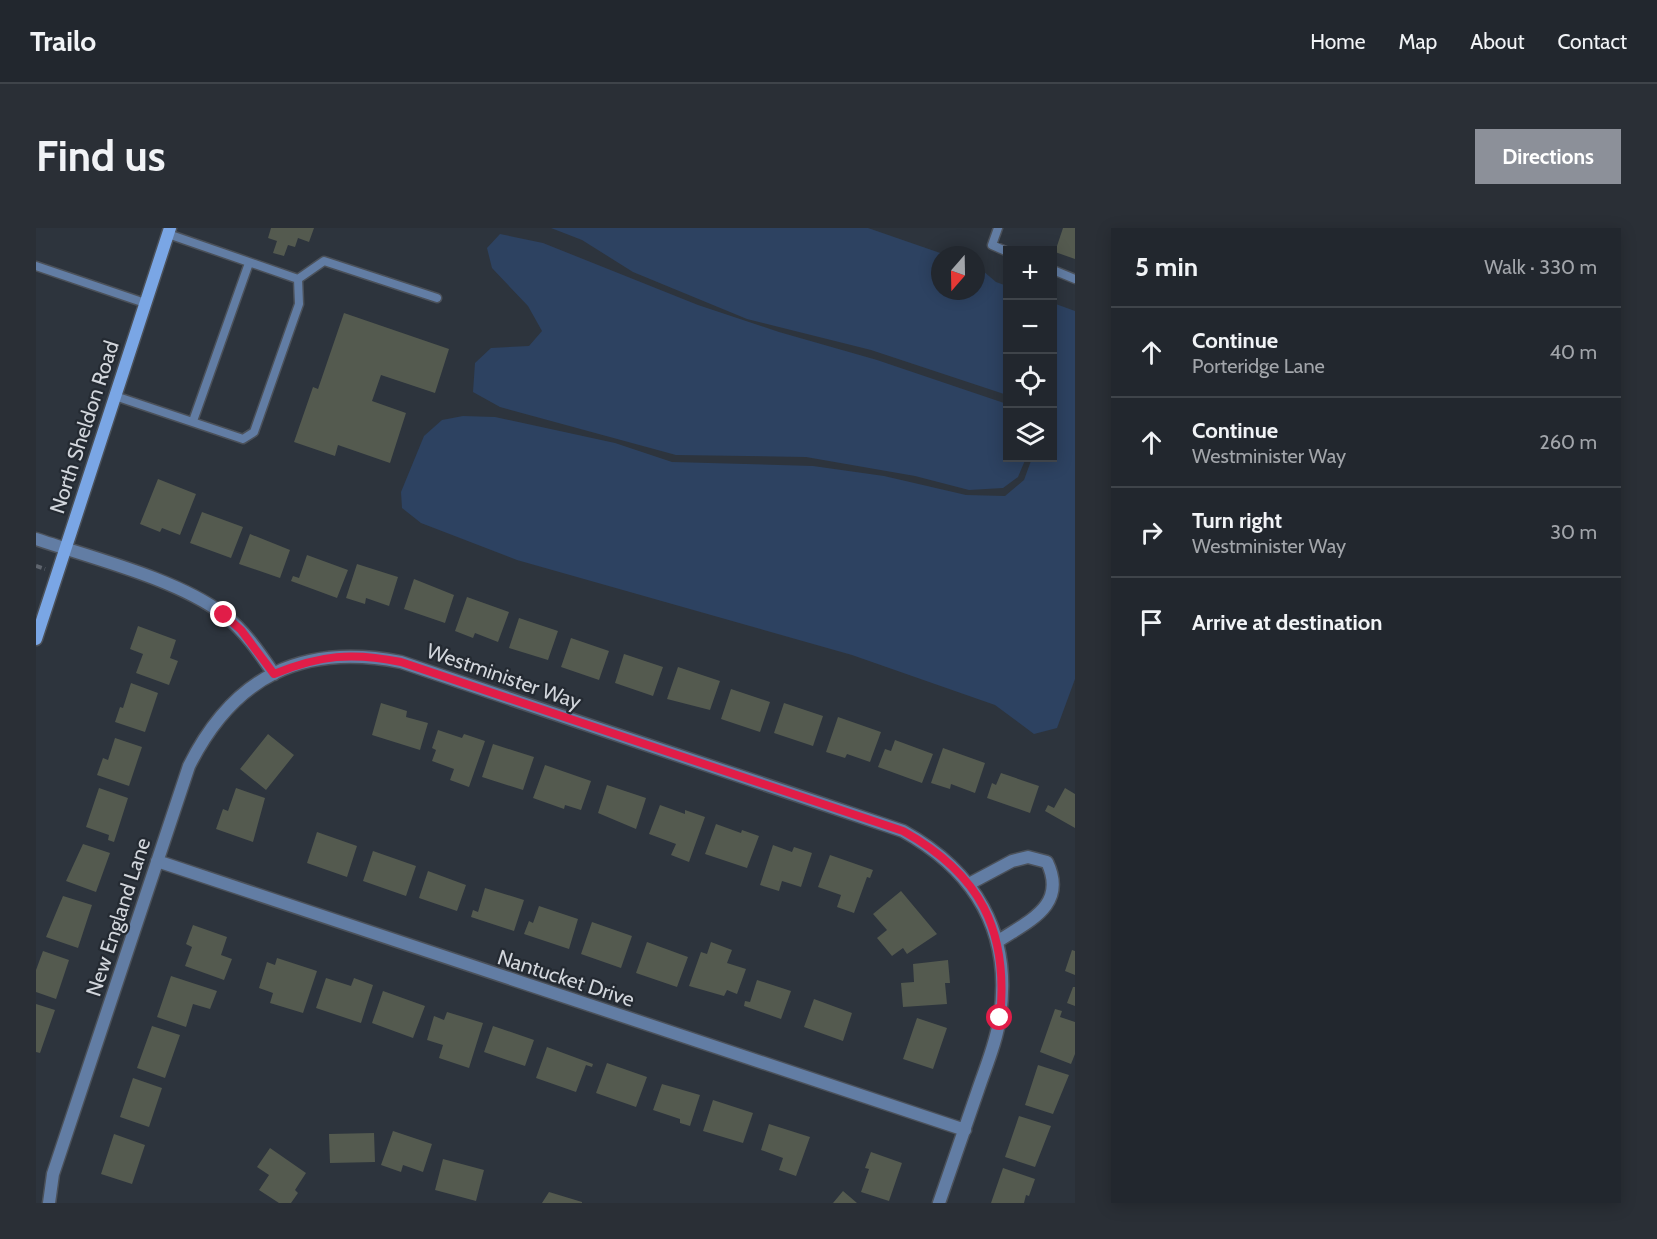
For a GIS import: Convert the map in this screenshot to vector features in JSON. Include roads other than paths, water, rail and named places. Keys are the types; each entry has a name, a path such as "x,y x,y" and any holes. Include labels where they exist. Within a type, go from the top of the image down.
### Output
{"street":[{"name":"North Sheldon Road","path":"36,639 169,231"},
{"path":"36,539 178,588 203,600 241,630 274,674"},
{"name":"Westminister Way","path":"274,674 303,662 336,656 368,656 401,662 903,831 928,845 954,866 980,901 997,942 1003,986 1000,1018 965,1130 939,1203"},
{"name":"New England Lane","path":"49,1203 53,1174 189,766 202,739 236,699 274,674"},
{"path":"969,884 1012,861 1028,857 1047,862 1052,874 1054,890 1050,903 997,942"},
{"name":"Nantucket Drive","path":"157,861 965,1130"}],"lane":[{"path":"998,228 992,245 1003,250"},
{"path":"169,231 298,279"},
{"path":"298,279 324,261 437,298"},
{"path":"193,421 249,262"},
{"path":"36,266 144,303"},
{"path":"1057,272 1075,279"},
{"path":"115,396 243,439 254,432 299,303 298,279"}]}
